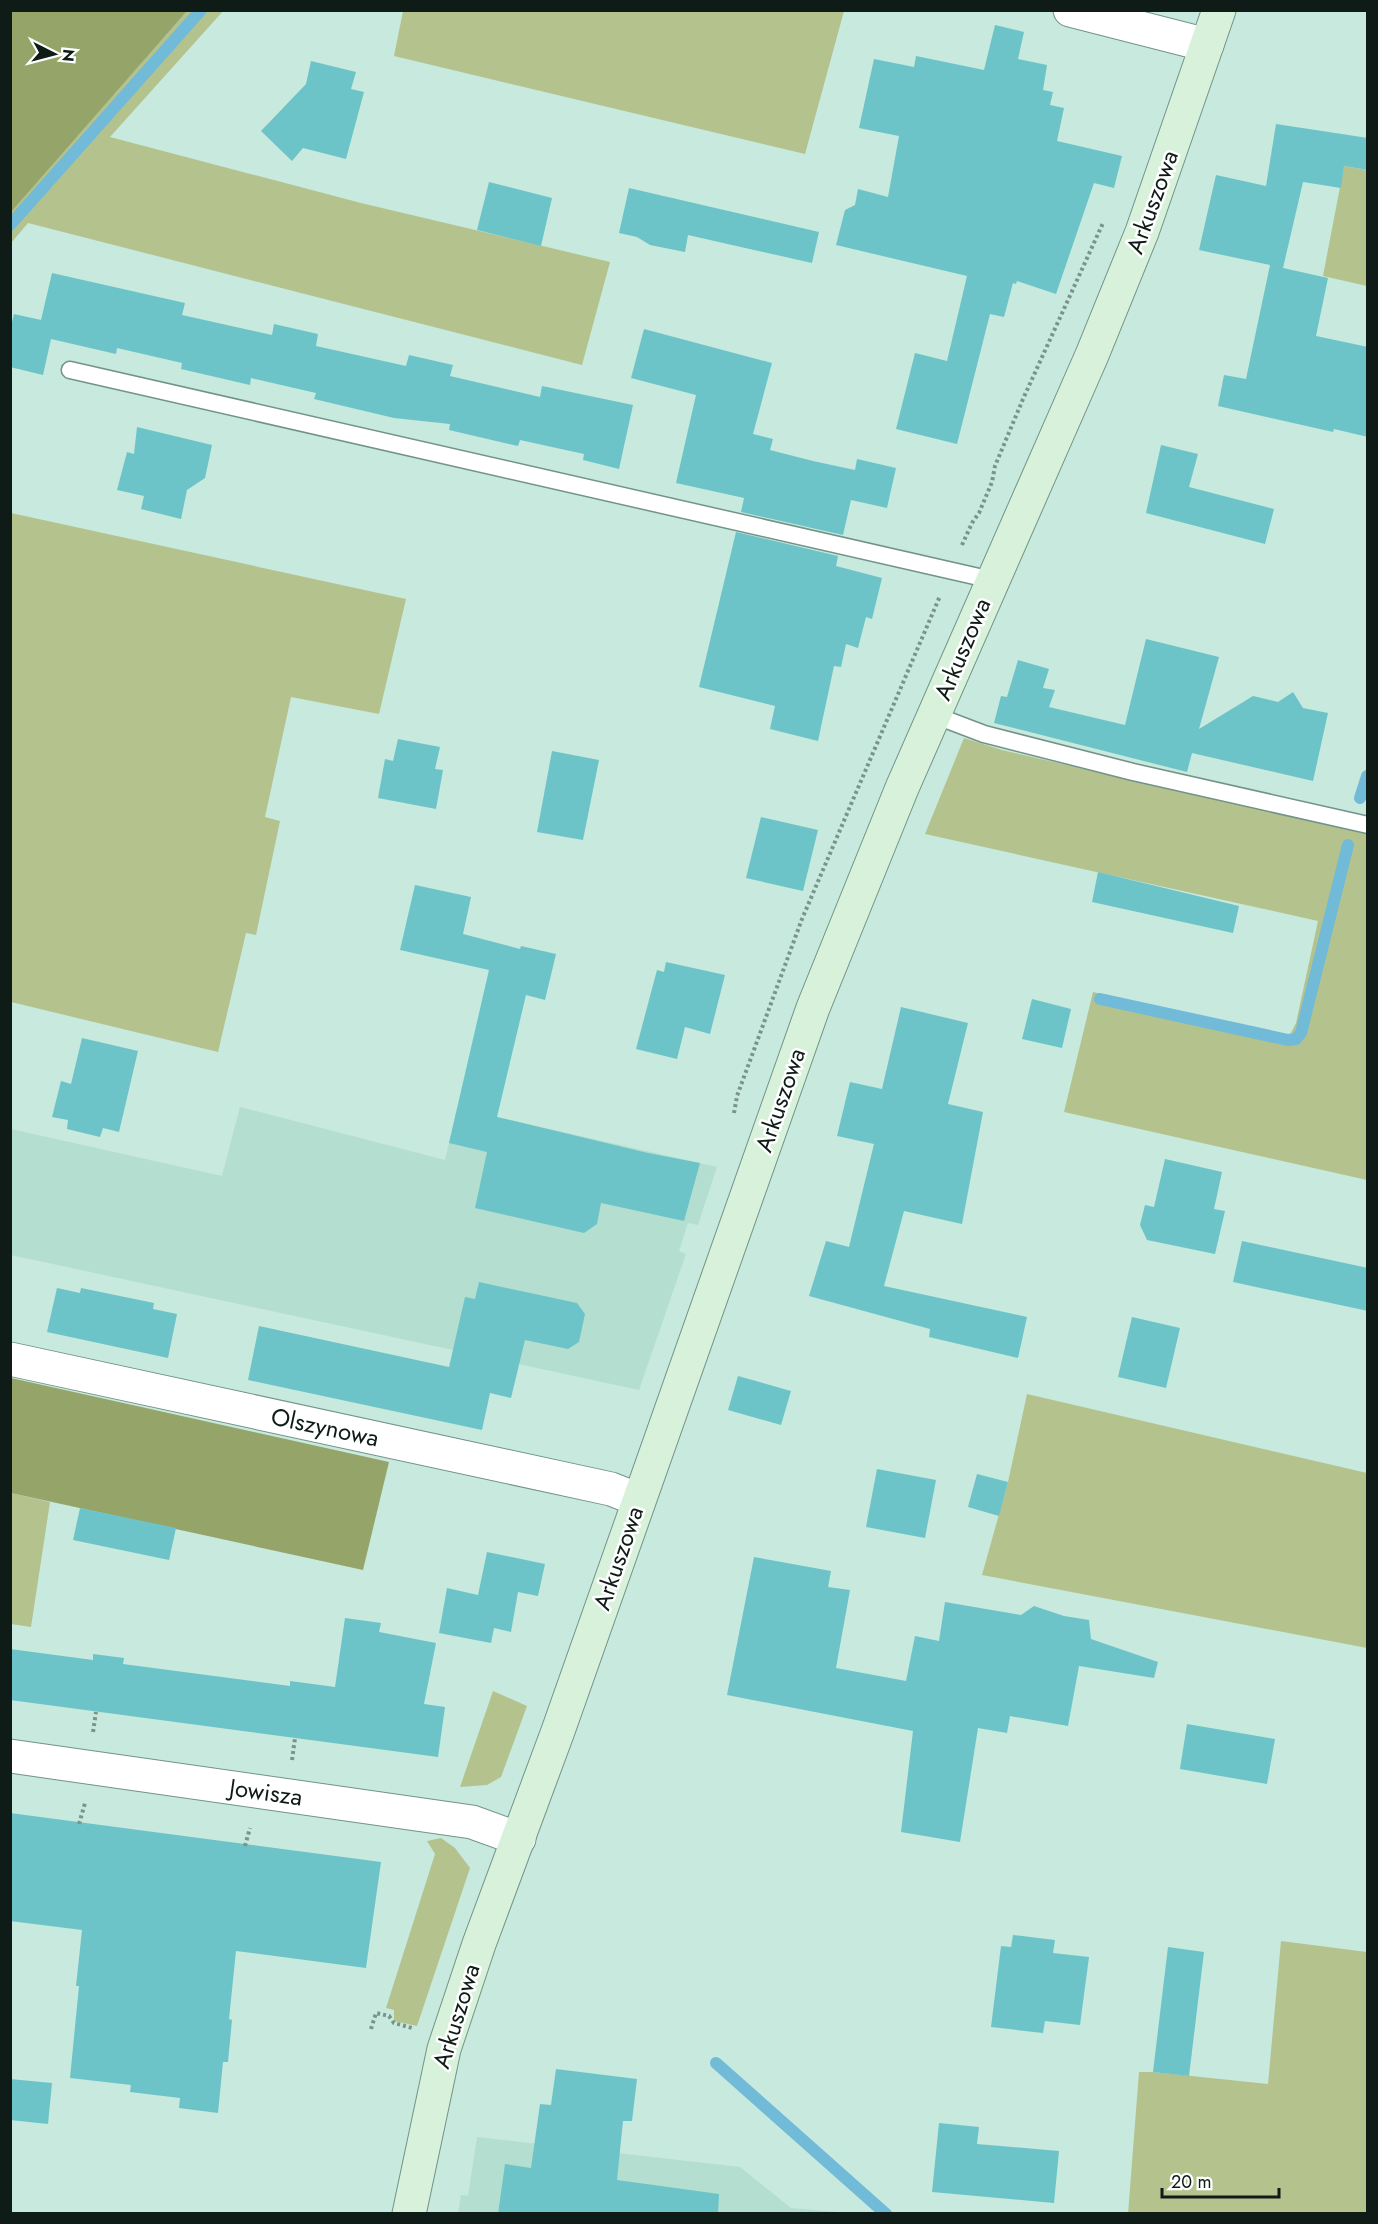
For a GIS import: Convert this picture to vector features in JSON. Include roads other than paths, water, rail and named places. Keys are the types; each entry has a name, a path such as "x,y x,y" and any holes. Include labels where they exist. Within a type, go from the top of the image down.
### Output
{"main road":[{"name":"Arkuszowa","path":"409,2214 444,2049 479,1944 519,1839 813,1008 934,715 1092,355 1142,232 1218,10"}],"street":[{"path":"1070,10 1207,45"},
{"name":"Olszynowa","path":"10,1359 611,1489 639,1500"},
{"name":"Jowisza","path":"10,1756 472,1822 519,1839"}],"lane":[{"path":"70,370 992,580"},
{"path":"934,715 984,734 1133,772 1368,825"}],"waterway":[{"path":"10,225 201,10"},
{"path":"1360,798 1367,776"},
{"path":"1100,999 1288,1040 1296,1039 1301,1033 1348,845"},
{"path":"716,2063 886,2214"}]}
